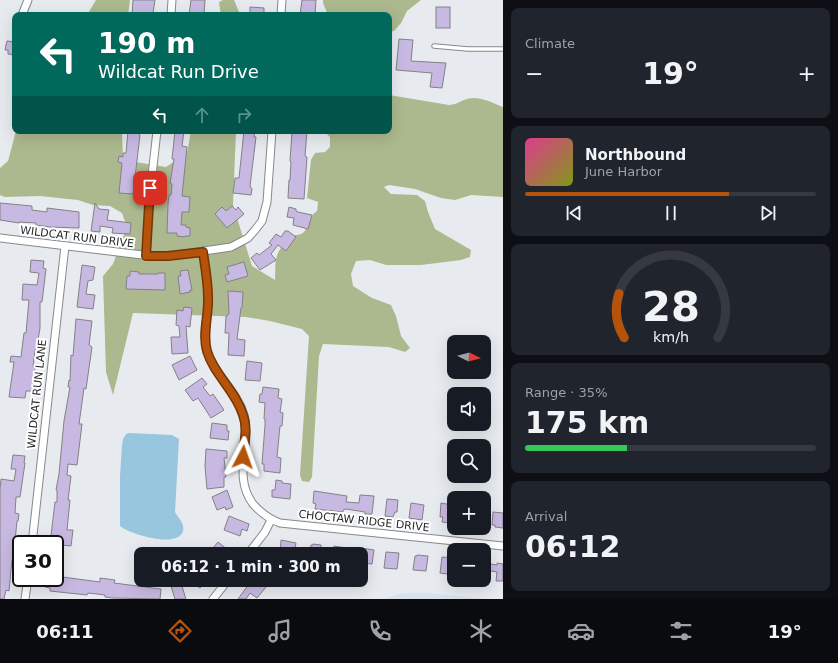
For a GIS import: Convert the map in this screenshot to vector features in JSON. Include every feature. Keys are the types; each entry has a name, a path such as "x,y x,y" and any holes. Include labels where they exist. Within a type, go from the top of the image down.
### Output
{"street":[{"path":"23,12 28,0"},
{"path":"171,12 172,0"},
{"path":"281,12 282,0"},
{"path":"146,256 149,202 157,134"},
{"name":"WILDCAT RUN DRIVE","path":"0,238 146,256 203,252 226,249 240,244 259,226 266,208 272,134"},
{"name":"WILDCAT RUN LANE","path":"33,535 65,246"},
{"path":"203,252 208,298 205,336 207,350 211,360 238,402 244,415 245,426 242,472 245,487 250,500 256,508 271,520 265,532 253,547"},
{"name":"CHOCTAW RIDGE DRIVE","path":"271,520 280,523 503,546"},
{"path":"25,599 27,587"},
{"path":"213,599 222,587"}],"lane":[{"path":"434,46 468,50 503,49"}],"shaded area":[{"path":"404,593 428,593 489,599 386,599"}],"green space":[{"path":"96,0 130,0 128,12 89,12"},
{"path":"223,0 234,0 239,12 221,12 219,2"},
{"path":"323,0 421,0 407,11 401,23 392,31 392,12 327,12"},
{"path":"392,96 449,105 471,98 485,100 503,107 503,197 471,195 455,200 441,198 415,189 389,185 384,187 391,194 417,195 425,201 435,229 471,250 470,257 461,260 421,265 386,265 370,260 356,261 351,274 353,286 372,298 391,305 396,316 401,336 410,348 405,352 389,347 323,344 319,356 312,477 309,482 302,481 300,475 309,336 302,329 246,317 133,313 113,395 106,372 103,276 113,264 127,227 122,213 110,206 93,205 78,200 40,196 5,197 0,195 0,168 8,161 15,134 122,134 123,160 166,167 187,153 190,134 236,134 233,205 252,266 275,280 276,262 280,250 290,237 304,232 312,216 317,211 318,202 307,198 311,160 315,153 325,152 330,147 330,137 327,134 392,134"}],"water":[{"path":"126,434 172,435 179,439 175,512 181,521 183,531 179,536 172,539 153,538 133,533 120,526 120,476 122,445 123,439"}],"building":[{"path":"133,0 155,0 153,12 132,12"},
{"path":"191,0 205,0 204,12 189,12"},
{"path":"302,0 316,0 315,12 300,12"},
{"path":"250,7 264,8 264,12 250,12"},
{"path":"436,7 450,7 450,28 436,28"},
{"path":"399,39 413,40 411,61 446,63 442,88 430,87 432,73 396,70"},
{"path":"7,41 12,42 12,55 8,54 8,50 5,50"},
{"path":"128,134 139,134 133,194 119,193 122,163 118,162 119,156 123,157 123,153 126,153"},
{"path":"175,134 184,134 182,146 187,147 182,196 190,197 189,212 182,212 181,225 186,225 186,227 190,228 190,236 185,237 177,236 177,233 167,233 168,204 169,195 171,195 172,184 170,183 174,159 172,159"},
{"path":"244,134 254,134 254,137 256,137 250,186 252,189 251,195 233,193 235,178 239,178"},
{"path":"292,134 307,134 305,156 307,157 304,199 288,198"},
{"path":"0,203 32,206 32,210 47,212 47,208 79,212 79,228 50,227 36,225 36,223 19,223 0,220"},
{"path":"95,203 99,209 109,210 107,220 131,223 130,234 112,233 113,228 100,226 100,232 91,231"},
{"path":"232,206 236,210 238,207 244,214 227,228 215,214 222,207 226,211"},
{"path":"289,207 296,209 298,212 312,215 308,229 293,225 294,218 287,217"},
{"path":"285,231 288,231 296,237 286,251 278,245 271,254 276,260 260,270 251,258 257,253 259,255 272,245 269,243 276,234 281,237"},
{"path":"31,260 44,261 43,268 46,269 42,302 40,302 40,328 35,351 33,367 35,368 32,391 26,391 25,398 9,397 14,362 10,362 11,356 21,357 24,333 26,333 29,300 22,300 23,284 37,285 39,273 30,272"},
{"path":"244,262 248,276 227,282 225,275 229,274 227,267"},
{"path":"82,265 95,267 93,280 88,281 86,294 95,295 93,309 77,307"},
{"path":"188,270 192,290 190,290 190,292 180,294 178,276 181,276 180,271"},
{"path":"130,271 139,272 139,274 165,273 165,290 126,289 127,276 130,276"},
{"path":"228,291 243,292 237,339 245,340 244,356 228,355 229,333 225,333 226,316 229,314"},
{"path":"184,307 192,308 190,327 186,326 188,353 172,354 171,337 180,337 179,326 176,325 177,310 183,311"},
{"path":"76,319 92,321 89,345 92,347 79,424 82,424 77,465 68,464 67,475 71,476 68,500 70,500 67,530 73,530 71,546 64,545 64,535 51,535 55,502 57,502 56,490 64,421 70,387 68,387 69,380 70,381 71,355 73,356"},
{"path":"190,356 197,370 179,380 172,365"},
{"path":"247,361 262,363 260,381 245,380"},
{"path":"202,378 207,384 203,387 210,396 213,394 224,410 211,418 198,398 193,401 185,390"},
{"path":"263,387 279,389 278,398 282,399 280,412 283,413 282,426 280,426 277,457 281,458 280,473 264,471 264,464 262,464 265,403 259,402"},
{"path":"212,423 227,425 227,431 229,431 228,440 210,438"},
{"path":"206,449 227,451 227,458 224,458 226,477 224,477 224,487 207,489 205,466"},
{"path":"13,455 25,456 20,497 16,497 15,513 19,514 16,535 12,535 12,560 9,591 6,590 4,599 0,599 0,489 1,479 14,481 16,469 11,469"},
{"path":"276,480 282,481 282,483 291,484 290,499 272,497 272,490 275,490"},
{"path":"227,490 233,507 226,510 225,507 217,510 212,497"},
{"path":"314,491 347,496 346,502 359,503 360,495 374,496 372,514 365,514 365,512 346,509 343,510 343,512 315,509 316,504 313,503"},
{"path":"387,499 398,500 397,512 395,512 393,517 385,516"},
{"path":"411,503 424,505 422,520 409,518"},
{"path":"441,503 447,504 447,523 442,522 443,517 440,517"},
{"path":"493,512 503,513 503,528 492,525"},
{"path":"229,516 249,524 247,531 242,529 240,536 224,530"},
{"path":"281,540 296,543 295,547 280,547"},
{"path":"218,542 224,547 214,547"},
{"path":"311,545 321,545 321,547 311,547"},
{"path":"368,549 374,550 372,564 368,564"},
{"path":"386,552 399,553 397,569 384,568"},
{"path":"415,556 428,556 426,571 413,570"},
{"path":"442,557 447,557 447,574 440,573"},
{"path":"491,564 503,564 503,581 496,581 497,572 491,571"},
{"path":"64,577 100,582 100,578 115,580 114,583 134,586 134,587 161,589 160,599 113,598 105,597 105,595 88,593 87,595 50,591 50,588 45,587 64,587"},
{"path":"171,587 182,587 186,599 175,599"},
{"path":"247,587 266,587 257,598 250,593 246,599 238,599"}],"route":[{"path":"150,188 146,256 168,256 203,252 208,298 205,336 207,350 211,360 238,402 244,415 245,426 243,457"}]}
